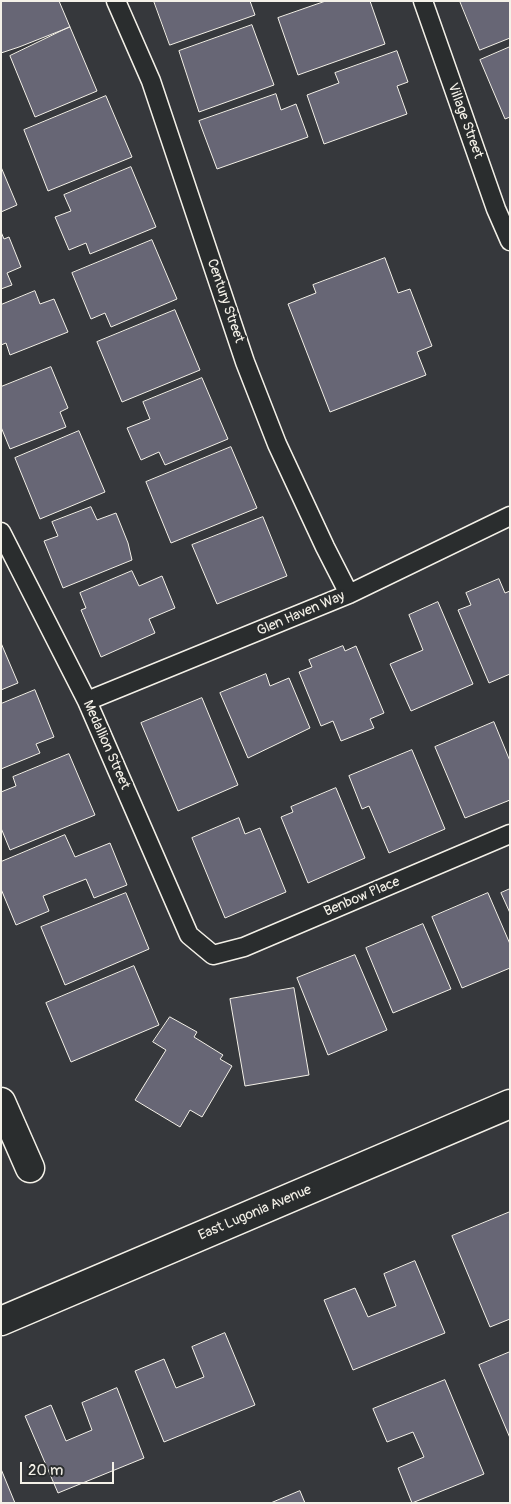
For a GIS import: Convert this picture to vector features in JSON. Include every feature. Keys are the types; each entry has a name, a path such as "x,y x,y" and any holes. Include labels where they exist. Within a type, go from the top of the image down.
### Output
{"main road":[{"path":"1,1102 30,1168"},
{"name":"East Lugonia Avenue","path":"1,1322 510,1104"}],"lane":[{"name":"Century Street","path":"116,1 151,81 246,362 277,444 349,594"},
{"name":"Village Street","path":"422,1 496,209 510,241"},
{"name":"Glen Haven Way","path":"87,701 349,594 510,516"},
{"name":"Medallion Street","path":"1,532 87,701 189,935 213,955"},
{"name":"Benbow Place","path":"213,955 244,947 510,834"}],"building":[{"path":"1,1 59,1 70,27 1,53"},
{"path":"154,1 250,1 255,15 170,45"},
{"path":"326,1 370,1 385,44 298,75 278,18"},
{"path":"460,1 510,1 510,38 480,50"},
{"path":"252,25 274,85 199,112 179,51"},
{"path":"70,27 97,91 35,117 10,56"},
{"path":"510,47 510,117 505,119 480,60"},
{"path":"397,51 408,82 397,86 407,114 324,144 307,95 339,83 335,73"},
{"path":"276,94 281,110 296,104 308,137 217,169 199,121"},
{"path":"106,96 132,157 48,191 24,130"},
{"path":"1,167 17,205 1,212"},
{"path":"131,167 156,227 90,254 86,243 69,250 55,217 71,211 64,195"},
{"path":"1,232 4,239 9,237 21,267 7,273 12,285 1,289"},
{"path":"152,240 177,299 111,327 105,313 91,319 72,273"},
{"path":"385,258 398,293 410,289 432,346 417,352 426,375 330,412 288,304 316,293 313,285"},
{"path":"35,291 40,304 54,299 68,332 10,355 6,343 1,345 1,305"},
{"path":"175,310 200,370 122,402 97,342"},
{"path":"51,367 68,408 60,412 66,427 10,449 1,427 1,387"},
{"path":"202,378 228,439 165,465 159,452 141,460 127,428 150,419 143,402"},
{"path":"79,431 105,492 40,519 15,458"},
{"path":"231,447 257,508 171,543 146,482"},
{"path":"91,507 97,520 116,513 128,543 132,560 63,588 44,541 58,536 52,522"},
{"path":"263,517 287,576 217,604 192,545"},
{"path":"132,571 139,586 162,576 175,608 149,619 155,633 101,657 81,610 86,608 80,593"},
{"path":"499,579 505,593 510,591 510,674 489,683 458,610 471,605 466,593"},
{"path":"438,602 473,684 411,711 390,664 423,650 409,615"},
{"path":"1,643 18,683 1,690"},
{"path":"343,646 345,651 356,646 384,713 370,719 374,728 341,741 333,721 321,726 299,672 312,667 309,660"},
{"path":"266,674 270,686 289,678 310,728 248,758 220,693"},
{"path":"35,690 54,737 36,744 40,753 1,769 1,704"},
{"path":"202,698 238,785 178,811 141,723"},
{"path":"494,722 510,761 510,800 465,818 435,747"},
{"path":"412,750 445,829 389,853 369,806 362,809 349,776"},
{"path":"69,754 95,815 10,850 1,828 1,792 16,786 13,777"},
{"path":"336,788 365,858 308,883 281,817 293,812 291,807"},
{"path":"239,818 245,834 260,828 286,892 225,918 192,838"},
{"path":"65,835 75,857 110,843 127,885 94,898 86,879 43,896 49,911 16,925 1,889 1,862"},
{"path":"510,889 510,913 501,893"},
{"path":"126,893 149,949 65,985 41,927"},
{"path":"488,893 510,944 510,968 462,988 432,917"},
{"path":"423,924 451,989 393,1013 366,948"},
{"path":"355,955 387,1030 328,1055 297,978"},
{"path":"134,966 159,1025 71,1062 46,1003"},
{"path":"294,988 309,1075 245,1086 230,999"},
{"path":"170,1017 197,1032 194,1037 223,1055 220,1059 232,1066 202,1117 190,1110 180,1127 135,1100 166,1050 153,1042"},
{"path":"510,1212 510,1319 490,1327 452,1236"},
{"path":"415,1261 445,1333 353,1370 324,1300 355,1288 368,1317 396,1306 384,1274"},
{"path":"225,1333 255,1405 164,1442 135,1371 164,1359 176,1388 204,1377 192,1347"},
{"path":"510,1352 510,1438 479,1365"},
{"path":"445,1380 484,1474 412,1503 398,1468 424,1457 413,1432 387,1442 373,1409"},
{"path":"117,1388 144,1458 58,1493 25,1416 51,1405 66,1441 92,1430 82,1403"},
{"path":"1,1469 15,1503 1,1503"},
{"path":"300,1491 305,1503 271,1503"}]}
